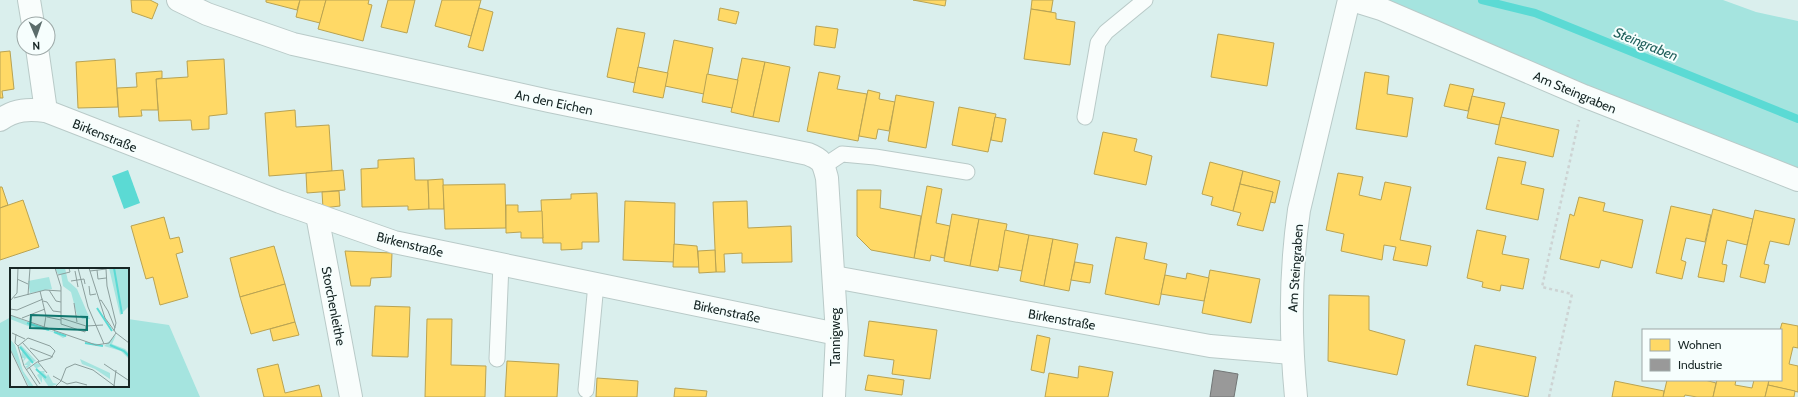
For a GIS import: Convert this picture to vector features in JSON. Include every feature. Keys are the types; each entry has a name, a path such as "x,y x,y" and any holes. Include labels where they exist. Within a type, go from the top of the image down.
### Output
{"street":[{"path":"29,0 32,16"},
{"name":"An den Eichen","path":"178,0 207,14 293,44 548,101 808,154 820,158 824,166"},
{"name":"Am Steingraben","path":"1296,397 1292,353 1294,245 1299,210 1349,0"},
{"name":"Am Steingraben","path":"1352,0 1381,9 1584,96 1798,180"},
{"path":"38,56 46,111"},
{"name":"Birkenstraße","path":"0,120 18,111 30,109 46,111 317,215 394,242 837,334"},
{"path":"824,166 827,178 834,277"},
{"name":"Storchenleithe","path":"317,215 351,397"},
{"name":"Birkenstraße","path":"834,277 1210,346 1292,353"},
{"name":"Tannigweg","path":"834,277 837,334 834,397"}],"lane":[{"path":"1085,117 1098,43 1106,32 1145,0"},
{"path":"824,166 842,154 875,157 967,172"},
{"path":"496,359 501,264"},
{"path":"586,390 596,284"}],"path":[{"path":"1549,397 1572,294 1542,287 1584,96"}],"shaded area":[{"path":"1385,0 1723,0 1756,12 1798,21 1798,168 1679,123"},
{"path":"10,318 10,387 129,387 129,319 169,325 200,397 0,397 0,323"}],"water":[{"path":"128,170 140,203 124,209 112,176"}],"building: Wohnen":[{"path":"131,0 150,0 158,4 152,19 132,12"},
{"path":"266,0 300,0 297,10 266,2"},
{"path":"300,0 326,0 320,23 296,17"},
{"path":"326,0 369,0 368,4 372,5 363,41 318,29"},
{"path":"388,0 415,0 407,33 381,27"},
{"path":"442,0 481,0 471,36 435,26"},
{"path":"913,0 946,0 945,6"},
{"path":"1032,0 1053,0 1051,12 1031,9"},
{"path":"479,8 493,12 483,51 468,47"},
{"path":"720,8 739,12 736,24 718,20"},
{"path":"1031,9 1056,13 1056,19 1075,22 1070,65 1024,59"},
{"path":"816,26 838,29 835,48 814,45"},
{"path":"617,28 645,33 635,83 607,77"},
{"path":"1218,34 1274,43 1267,86 1211,77"},
{"path":"674,40 713,48 704,94 665,86"},
{"path":"10,51 14,89 2,91 3,98 0,98 0,52"},
{"path":"742,58 765,62 753,117 731,112"},
{"path":"115,59 118,107 78,108 76,62"},
{"path":"224,59 227,114 209,116 209,129 192,130 191,120 159,121 156,79 188,77 187,61"},
{"path":"765,62 790,67 779,122 753,117"},
{"path":"638,67 668,73 663,98 633,92"},
{"path":"162,71 162,78 156,79 158,110 141,110 142,116 119,117 117,88 137,87 136,73"},
{"path":"819,72 840,76 837,89 867,94 858,141 807,131"},
{"path":"1365,72 1389,76 1387,94 1413,98 1407,137 1356,129"},
{"path":"707,74 738,80 732,108 702,102"},
{"path":"1450,84 1474,89 1468,111 1444,106"},
{"path":"868,90 880,93 879,99 895,102 889,131 878,129 876,139 859,136"},
{"path":"896,95 934,102 926,148 888,141"},
{"path":"1472,96 1505,103 1499,125 1467,118"},
{"path":"959,107 996,114 988,152 952,145"},
{"path":"295,110 296,127 329,125 332,171 269,176 265,113"},
{"path":"995,117 1006,119 1002,142 991,140"},
{"path":"1501,117 1559,130 1553,157 1495,144"},
{"path":"1103,132 1137,139 1134,151 1152,156 1146,185 1094,174"},
{"path":"1498,157 1526,162 1521,184 1544,189 1538,220 1486,209"},
{"path":"414,158 415,180 428,180 429,209 408,210 408,206 362,207 361,169 378,168 378,160"},
{"path":"1210,162 1243,171 1233,211 1211,205 1213,197 1202,194"},
{"path":"343,170 345,190 307,193 306,173"},
{"path":"1243,171 1280,181 1275,203 1270,202 1273,192 1240,184"},
{"path":"1338,173 1363,177 1359,195 1381,200 1385,182 1411,187 1400,240 1431,246 1427,266 1393,260 1396,247 1384,245 1382,260 1341,251 1344,234 1326,230"},
{"path":"443,179 444,209 429,209 428,180"},
{"path":"505,184 506,228 445,229 443,185"},
{"path":"1240,184 1273,192 1263,231 1237,225 1241,213 1233,211"},
{"path":"927,186 942,189 936,223 950,226 944,258 931,255 930,261 914,258"},
{"path":"0,187 2,187 8,205 0,208"},
{"path":"857,190 881,190 880,208 921,216 914,258 871,250 857,236"},
{"path":"339,191 340,206 323,208 322,192"},
{"path":"597,193 599,242 582,242 582,249 561,250 561,243 543,243 541,200 571,199 571,194"},
{"path":"1579,197 1605,203 1603,211 1643,220 1632,268 1601,260 1599,268 1560,259 1570,214 1574,216"},
{"path":"23,200 39,247 0,260 0,208"},
{"path":"625,201 675,203 674,262 623,260"},
{"path":"747,201 748,228 791,226 792,262 742,263 742,253 724,254 725,272 716,272 713,202"},
{"path":"506,205 518,205 518,212 542,211 543,238 521,238 521,232 506,233"},
{"path":"1671,206 1711,215 1705,242 1686,238 1681,260 1686,262 1682,279 1656,273"},
{"path":"1713,209 1753,219 1747,245 1727,240 1722,264 1727,265 1724,282 1698,277"},
{"path":"1755,210 1795,219 1789,245 1770,241 1764,264 1769,265 1765,283 1740,277"},
{"path":"952,214 979,219 970,266 944,261"},
{"path":"164,217 170,239 179,237 183,252 176,254 188,297 160,305 153,277 146,279 131,226"},
{"path":"979,219 1007,224 998,271 970,266"},
{"path":"1005,230 1029,235 1022,271 999,267"},
{"path":"1477,230 1506,236 1502,254 1529,259 1523,289 1501,285 1500,291 1482,287 1483,282 1467,278"},
{"path":"1029,235 1053,239 1044,286 1020,281"},
{"path":"1116,237 1147,243 1144,259 1167,264 1159,305 1105,294"},
{"path":"1053,239 1078,244 1069,291 1044,286"},
{"path":"674,244 697,246 699,267 673,267"},
{"path":"274,246 285,284 240,297 230,258"},
{"path":"715,250 716,272 699,273 698,251"},
{"path":"345,251 392,253 391,277 371,278 370,286 351,286"},
{"path":"1075,262 1093,265 1090,283 1071,280"},
{"path":"1210,270 1260,279 1251,323 1202,313"},
{"path":"1187,273 1209,278 1204,301 1161,294 1165,275 1186,279"},
{"path":"285,284 295,322 251,334 240,297"},
{"path":"1329,295 1369,296 1369,330 1405,340 1397,375 1328,361"},
{"path":"375,306 410,307 408,357 372,356"},
{"path":"427,319 452,319 451,365 486,366 485,397 425,397"},
{"path":"869,321 937,330 930,379 892,374 894,360 864,356"},
{"path":"295,322 299,335 273,341 270,329"},
{"path":"1782,323 1798,326 1798,348 1793,347 1789,364 1798,366 1798,392 1768,385 1769,381 1782,381 1782,329 1780,329"},
{"path":"1037,335 1050,338 1044,373 1031,370"},
{"path":"1475,345 1536,357 1528,397 1467,385"},
{"path":"507,361 559,364 557,397 505,397"},
{"path":"278,364 285,393 319,385 322,397 264,397 257,369"},
{"path":"1079,366 1113,372 1108,397 1045,397 1049,373 1078,378"},
{"path":"868,375 904,380 902,395 865,390"},
{"path":"597,378 638,381 637,397 596,397"},
{"path":"1615,381 1664,391 1663,397 1612,397"},
{"path":"1667,381 1709,381 1716,383 1713,397 1685,395 1684,397 1663,397"},
{"path":"1717,381 1736,381 1735,385 1752,388 1754,381 1769,381 1765,397 1713,397"},
{"path":"1768,385 1795,391 1794,397 1765,397"},
{"path":"675,388 707,391 706,397 674,397"}],"building: Industrie":[{"path":"1214,370 1238,374 1234,397 1210,397"}],"waterway":[{"name":"Steingraben","path":"1482,0 1535,13 1798,119"}]}
